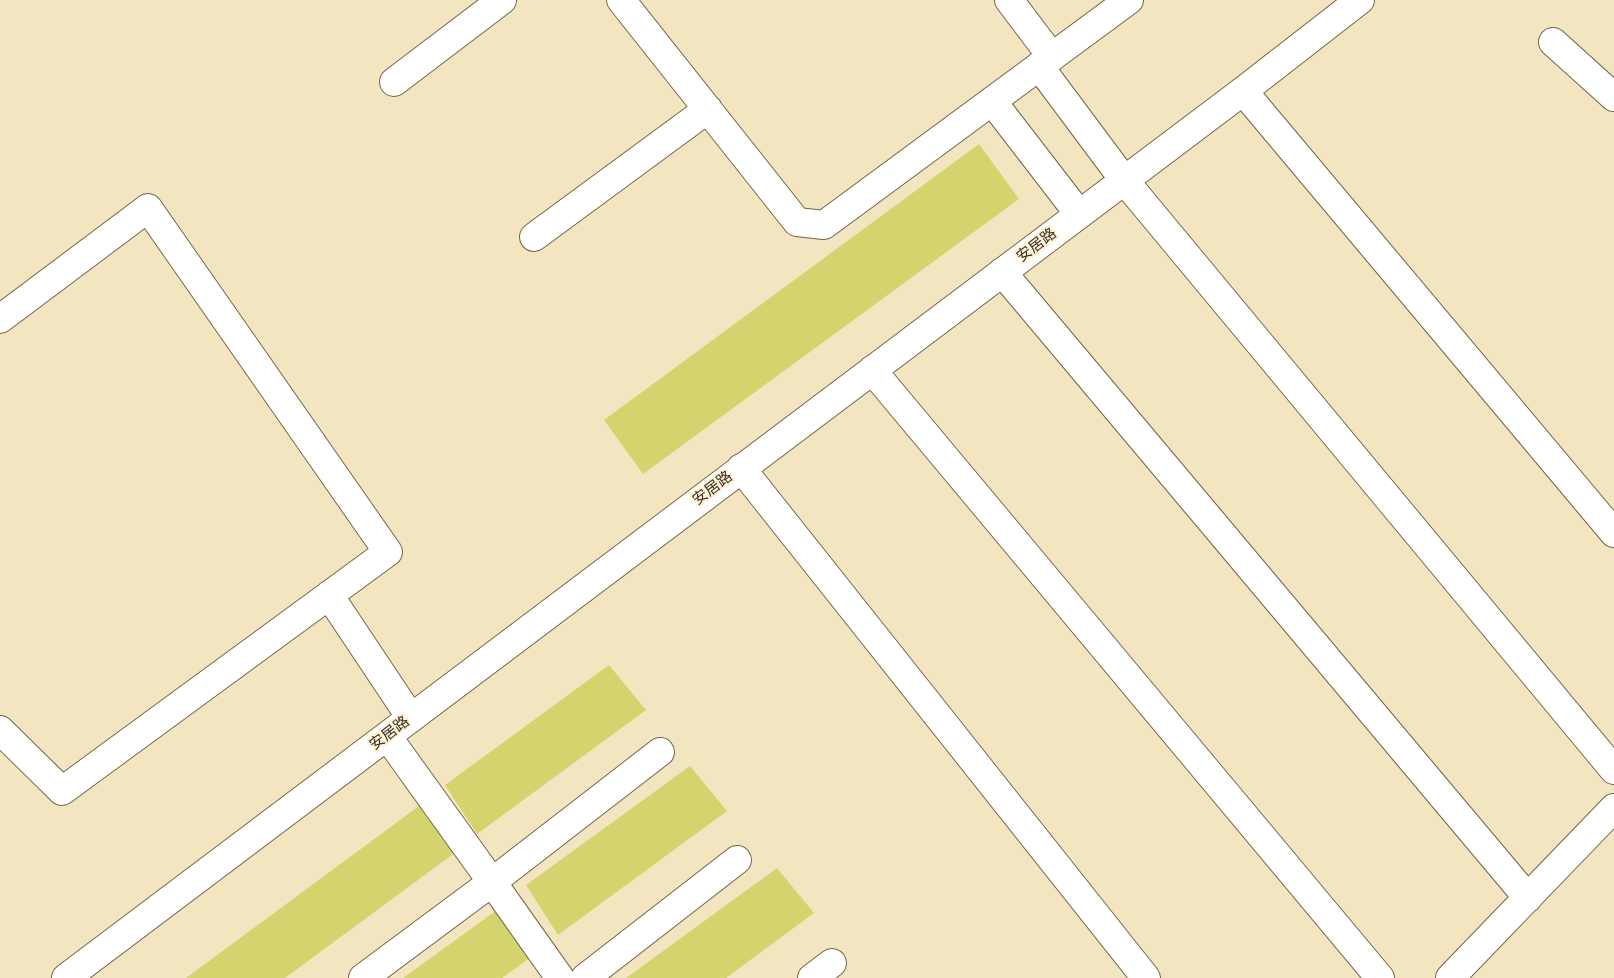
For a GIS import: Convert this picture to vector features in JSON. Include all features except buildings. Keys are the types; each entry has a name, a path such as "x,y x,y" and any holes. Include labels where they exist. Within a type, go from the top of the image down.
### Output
{"street":[{"path":"394,82 502,0"},
{"path":"621,0 797,222 824,225 1129,0"},
{"path":"1009,0 1046,62 1124,180 1614,770"},
{"name":"安居路","path":"66,978 1243,91 1360,0"},
{"path":"1554,42 1614,97"},
{"path":"1243,91 1614,533"},
{"path":"992,101 1079,214"},
{"path":"534,237 708,109"},
{"path":"0,319 148,208 388,552 62,791 0,730"},
{"path":"1002,272 1528,898"},
{"path":"872,370 1380,978"},
{"path":"741,468 1146,978"},
{"path":"329,595 410,718"},
{"path":"387,736 560,978"},
{"path":"363,978 492,882 660,752"},
{"path":"1450,978 1614,808"},
{"path":"585,978 737,860"}]}
